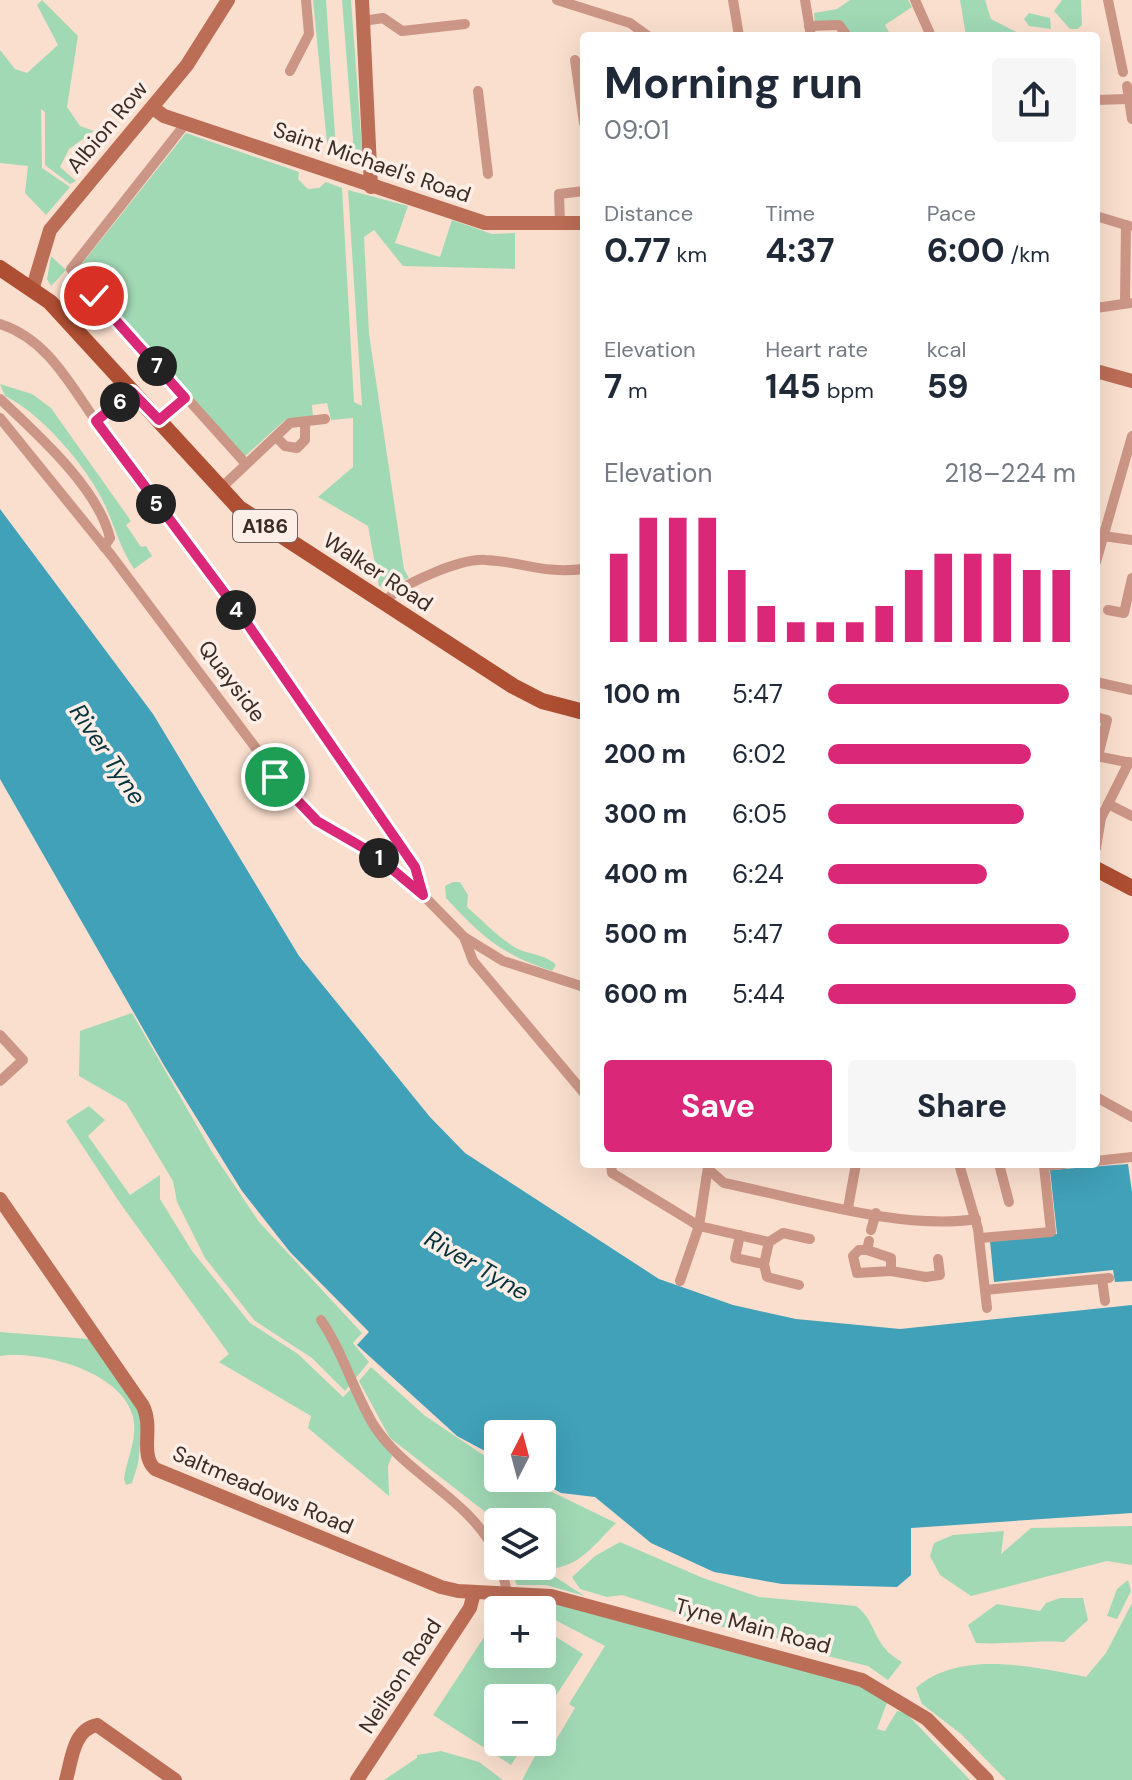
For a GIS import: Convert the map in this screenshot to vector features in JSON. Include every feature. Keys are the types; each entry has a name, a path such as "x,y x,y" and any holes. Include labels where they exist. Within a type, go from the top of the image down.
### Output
{"main road":[{"name":"Walker Road","path":"0,268 33,287 68,320 239,508 513,686 542,701 580,711"},
{"path":"1100,871 1132,888"}],"street":[{"name":"Albion Row","path":"33,287 50,230 187,65 228,0"},
{"path":"290,71 309,34 306,0"},
{"path":"362,0 371,187"},
{"path":"557,0 630,23 642,32"},
{"path":"733,0 738,32"},
{"path":"805,0 810,31 839,25 844,32"},
{"path":"915,0 929,32"},
{"path":"1108,0 1123,72"},
{"path":"363,21 383,18 402,31 465,24"},
{"path":"575,60 580,95"},
{"path":"1127,86 1132,119"},
{"path":"478,91 488,174"},
{"path":"1100,100 1127,99"},
{"name":"Saint Michael's Road","path":"153,108 164,116 485,223 580,223"},
{"path":"186,123 71,269 246,464"},
{"path":"560,223 559,194 580,191"},
{"path":"1100,217 1129,226 1129,303 1100,307"},
{"path":"68,320 94,296"},
{"path":"0,324 27,334 45,350 244,619 415,867 423,895"},
{"path":"1100,372 1132,381"},
{"path":"96,421 132,392"},
{"path":"159,420 185,398"},
{"path":"0,399 68,468 101,514 110,538 104,547"},
{"name":"Quayside","path":"0,418 104,547 300,807 374,854 423,895 464,937 503,961 580,986"},
{"path":"220,489 290,423 325,419"},
{"path":"276,437 285,446 297,448 305,440 305,422"},
{"path":"1132,436 1129,463 1100,535 1132,540"},
{"path":"384,602 414,582 479,560 549,572 580,569"},
{"path":"1108,610 1124,613 1132,577"},
{"path":"1100,683 1132,690"},
{"path":"1100,718 1107,720 1100,745"},
{"path":"1100,757 1131,762 1100,824"},
{"path":"1108,804 1132,816"},
{"path":"464,937 473,961 580,1088"},
{"path":"0,1035 23,1060 0,1081"},
{"path":"1100,1103 1132,1117"},
{"path":"1100,1161 1132,1157"},
{"path":"611,1168 612,1173 699,1226 769,1242"},
{"path":"680,1281 699,1226 708,1168"},
{"path":"709,1168 724,1183 848,1208 933,1222 976,1219"},
{"path":"848,1208 855,1168"},
{"path":"960,1168 980,1238 987,1308"},
{"path":"1000,1168 1009,1202"},
{"path":"980,1238 1051,1232 1044,1168"},
{"name":"Saltmeadows Road","path":"0,1199 143,1406 150,1428 146,1454 155,1469 441,1587 474,1593"},
{"path":"876,1213 869,1240 853,1256 857,1273 891,1271 926,1277 940,1275 938,1259"},
{"path":"799,1285 767,1277 764,1264 769,1242 783,1233 810,1239"},
{"path":"740,1235 735,1258 764,1264"},
{"path":"869,1240 890,1256 893,1263 891,1271"},
{"path":"985,1290 1106,1278 1105,1301"},
{"path":"321,1320 335,1340 373,1424 394,1449 480,1525 484,1532"},
{"path":"504,1580 507,1592"},
{"name":"Tyne Main Road","path":"474,1593 551,1596 862,1680 927,1719 987,1780"},
{"name":"Neilson Road","path":"357,1780 463,1620 474,1593"},
{"path":"66,1780 78,1737 86,1727 97,1725 175,1780"}],"green space":[{"path":"42,0 78,36 67,107 80,126 94,131 69,149 60,167 76,181 70,184 45,165 45,112 41,109 42,168 70,187 46,215 25,193 28,166 0,163 0,50 15,69 27,73 58,45 37,5"},
{"path":"313,0 326,0 336,150 327,143"},
{"path":"342,0 351,0 362,149 360,163 350,164 353,139"},
{"path":"850,0 908,0 912,7 885,25 889,32 850,32 842,22 815,23 814,13 837,9"},
{"path":"960,0 985,0 991,19 1016,32 965,32"},
{"path":"1062,0 1081,0 1082,25 1077,29 1070,29 1054,11"},
{"path":"1029,13 1050,18 1051,29 1029,26 1024,19"},
{"path":"186,133 299,172 298,179 308,189 319,188 326,182 342,188 354,402 362,406 348,190 408,206 395,243 440,257 452,220 492,234 515,233 515,269 403,266 374,230 364,237 369,334 404,569 409,578 382,588 379,586 368,526 318,497 353,467 353,418 331,420 327,403 312,405 313,417 285,420 244,457 77,270"},
{"path":"51,256 66,270 51,286 47,279"},
{"path":"0,384 32,394 51,408 131,521 126,525 141,547 146,546 152,556 134,569 103,501 85,472 47,427 5,396"},
{"path":"460,882 468,895 467,907 491,929 516,948 552,961 556,965 552,971 519,958 482,934 446,898 445,886"},
{"path":"132,1013 212,1152 259,1222 362,1333 353,1343 369,1362 345,1391 312,1358 255,1321 205,1258 177,1202 173,1181 126,1103 79,1076 80,1031"},
{"path":"89,1106 105,1120 88,1136 130,1195 160,1175 160,1199 192,1251 250,1323 298,1354 343,1397 351,1389 392,1456 388,1466 389,1496 308,1428 311,1416 219,1362 229,1354 120,1203 66,1121"},
{"path":"0,1332 89,1339 143,1418 138,1464 132,1483 126,1485 124,1479 134,1433 133,1417 126,1401 113,1387 77,1367 36,1357 0,1356"},
{"path":"371,1367 424,1415 484,1456 484,1492 552,1492 616,1523 581,1557 556,1567 556,1508 484,1508 484,1511 390,1438 359,1381"},
{"path":"1132,1526 1132,1565 1107,1561 971,1596 940,1575 930,1556 934,1543 953,1535 1004,1531 1001,1554 1031,1528"},
{"path":"620,1542 703,1578 759,1597 856,1606 868,1619 885,1648 902,1662 888,1680 868,1666 803,1650 767,1634 698,1623 622,1595 607,1597 580,1589 572,1577 595,1556"},
{"path":"556,1577 585,1596 546,1585 517,1585 515,1580 556,1580"},
{"path":"1128,1580 1131,1591 1117,1619 1107,1616 1117,1589"},
{"path":"1060,1598 1083,1598 1088,1620 1064,1642 976,1643 968,1625 997,1604 1040,1611 1046,1603"},
{"path":"1132,1603 1132,1780 1006,1780 961,1734 922,1704 916,1688 954,1668 998,1664 1086,1677 1106,1653"},
{"path":"556,1604 851,1681 888,1700 877,1729 885,1731 897,1711 906,1713 970,1780 522,1780 535,1756 556,1756 556,1740 575,1708 569,1704 605,1646 556,1620"},
{"path":"484,1637 484,1668 556,1668 556,1637 583,1654 556,1695 556,1684 484,1684 484,1748 433,1715"},
{"path":"441,1751 479,1762 503,1780 384,1780 417,1755"},
{"path":"497,1756 517,1756 511,1765"}],"water":[{"name":"River Tyne","path":"0,509 153,714 299,956 430,1117 465,1153 659,1279 733,1305 796,1319 900,1329 1132,1305 1132,1513 911,1528 911,1575 897,1587 782,1584 714,1572 651,1543 595,1497 556,1490 556,1420 484,1420 484,1450 457,1436 357,1345 369,1332 290,1252 242,1191 165,1067 0,779"},
{"path":"1128,1164 1132,1192 1132,1281 1115,1282 1113,1270 994,1282 990,1241 1057,1234 1050,1170"}],"route":[{"path":"94,296 185,398 159,420 132,392 96,421 244,619 415,867 423,895 374,854 317,821 300,807 275,777"}]}
